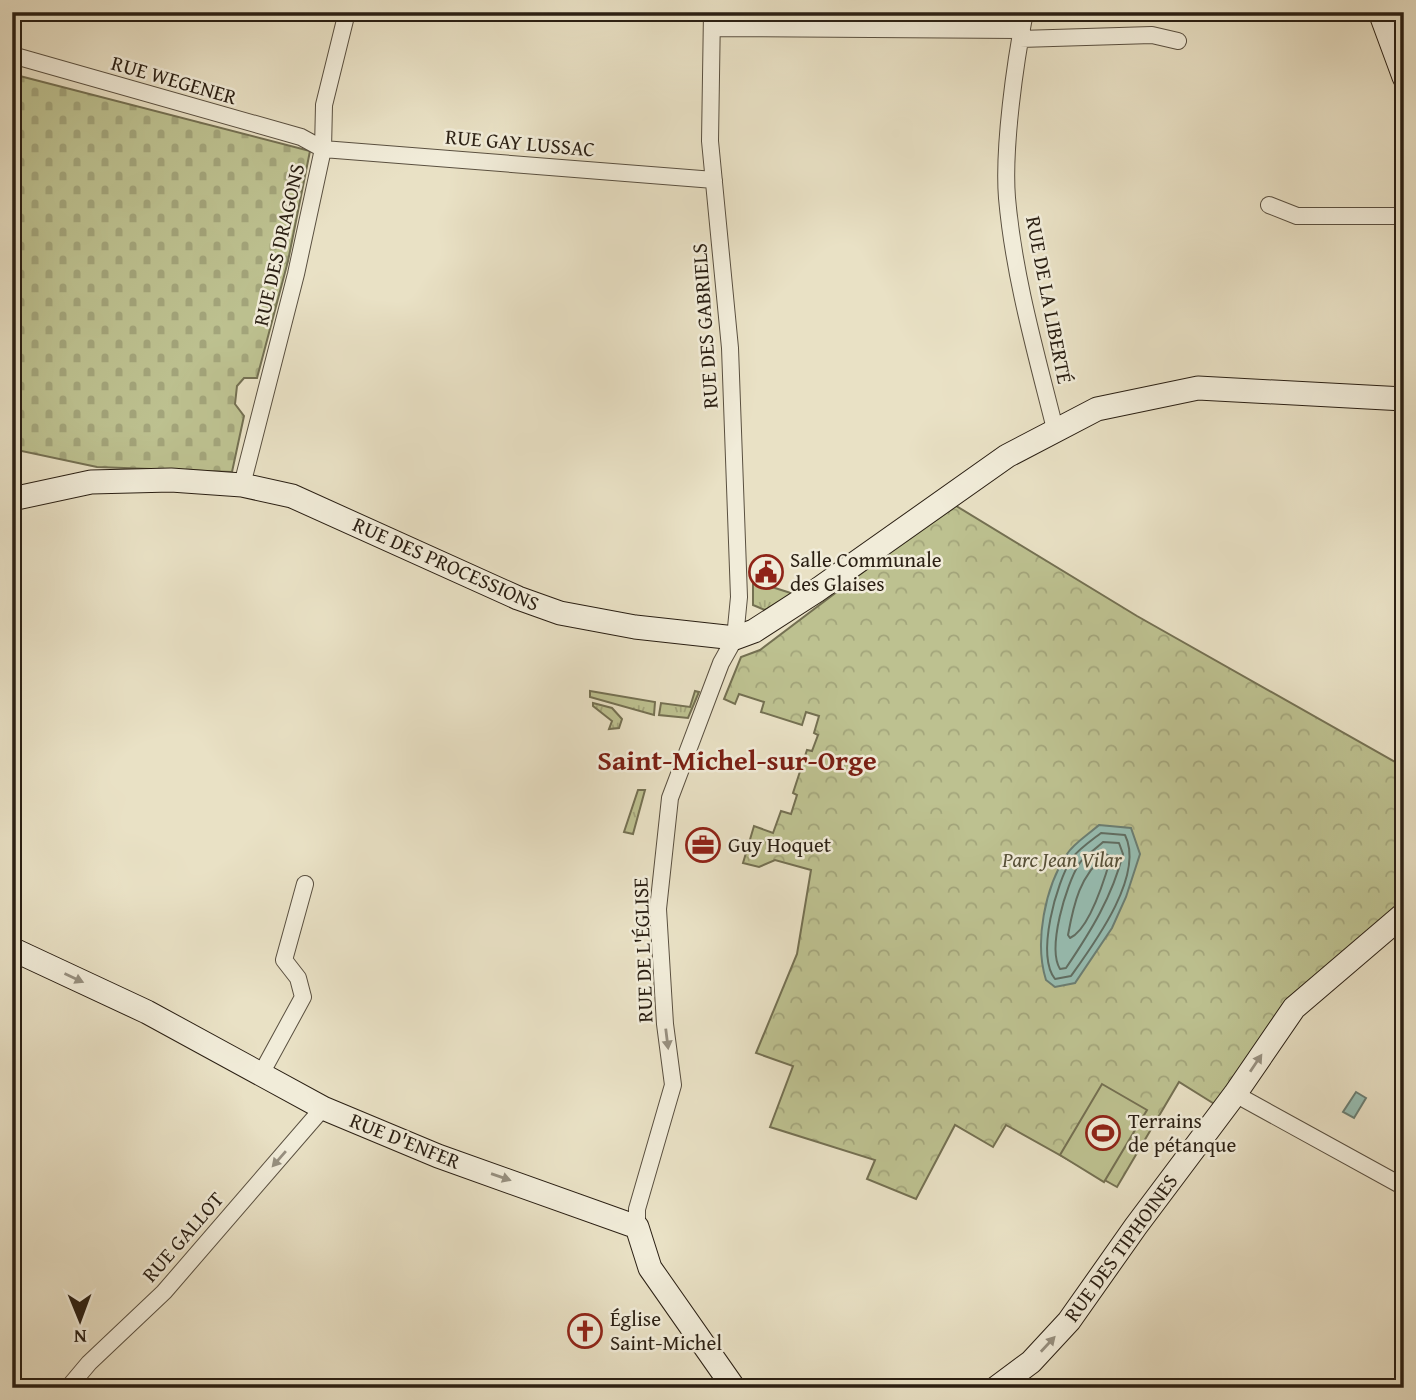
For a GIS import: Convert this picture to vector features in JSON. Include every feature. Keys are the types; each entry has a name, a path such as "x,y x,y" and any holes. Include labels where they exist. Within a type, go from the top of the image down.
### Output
{"street":[{"name":"RUE DES DRAGONS","path":"242,485 296,274 323,149 324,105 346,12"},
{"name":"RUE DE LA LIBERTÉ","path":"1025,12 1007,197 1022,296 1055,429"},
{"path":"1380,12 1404,77"},
{"path":"712,20 1021,35 1153,35 1178,41"},
{"name":"RUE DES GABRIELS","path":"712,20 710,141 730,348 738,597 735,638"},
{"name":"RUE WEGENER","path":"12,55 301,137 323,149"},
{"name":"RUE GAY LUSSAC","path":"323,149 714,180"},
{"path":"1269,205 1297,216 1404,216"},
{"path":"735,638 754,631 816,591 957,489 1055,429 1097,409 1198,388 1404,399"},
{"name":"RUE DES PROCESSIONS","path":"12,499 91,482 171,480 242,485 292,496 518,598 560,612 635,627 735,638"},
{"name":"RUE DE L'ÉGLISE","path":"637,1227 637,1209 673,1085 665,1024 658,897 670,798 721,663 735,638"},
{"path":"261,1074 303,996 298,978 284,960 305,884"},
{"name":"RUE DES TIPHOINES","path":"996,1388 1031,1362 1069,1321 1235,1094 1294,1008 1404,914"},
{"name":"RUE D'ENFER","path":"12,949 147,1013 323,1108 438,1156 637,1227"},
{"path":"1235,1094 1404,1187"},
{"name":"RUE GALLOT","path":"68,1388 89,1363 164,1292 323,1108"},
{"path":"637,1227 650,1268 734,1388"}],"green space":[{"path":"12,74 310,151 288,261 257,378 244,378 237,386 235,404 244,416 232,472 97,467 12,449"},
{"name":"Parc Jean Vilar","path":"953,504 1137,616 1404,767 1404,901 1286,1000 1216,1105 1179,1082 1117,1187 1006,1125 993,1147 955,1125 916,1199 867,1179 875,1160 770,1127 793,1066 756,1053 797,954 811,870 775,860 759,867 743,863 754,826 773,833 781,811 791,814 797,795 793,793 807,750 812,751 818,735 814,733 819,716 806,712 802,725 761,712 764,702 739,694 735,704 724,699 741,657 760,650"},
{"path":"753,581 794,594 765,610 753,605"},
{"path":"590,691 655,702 654,715 590,697"},
{"path":"695,691 699,692 688,718 659,715 661,703 690,707"},
{"path":"593,703 612,708 622,719 619,728 609,729 612,721 593,706"},
{"path":"638,790 645,790 633,834 624,832"},
{"name":"Terrains de pétanque","path":"1102,1084 1147,1110 1104,1182 1060,1155"}],"water":[{"path":"1099,825 1131,828 1140,854 1126,897 1112,928 1075,983 1055,987 1046,980 1041,949 1048,898 1059,867 1067,854"},
{"path":"1356,1092 1366,1098 1354,1118 1343,1112"}],"place":[{"name":"Salle Communale des Glaises","path":"766,572"},
{"name":"Guy Hoquet","path":"703,845"},
{"name":"Terrains de pétanque","path":"1103,1133"},
{"name":"Église Saint-Michel","path":"585,1331"}],"district":[{"name":"Saint-Michel-sur-Orge","path":"737,760"}]}
